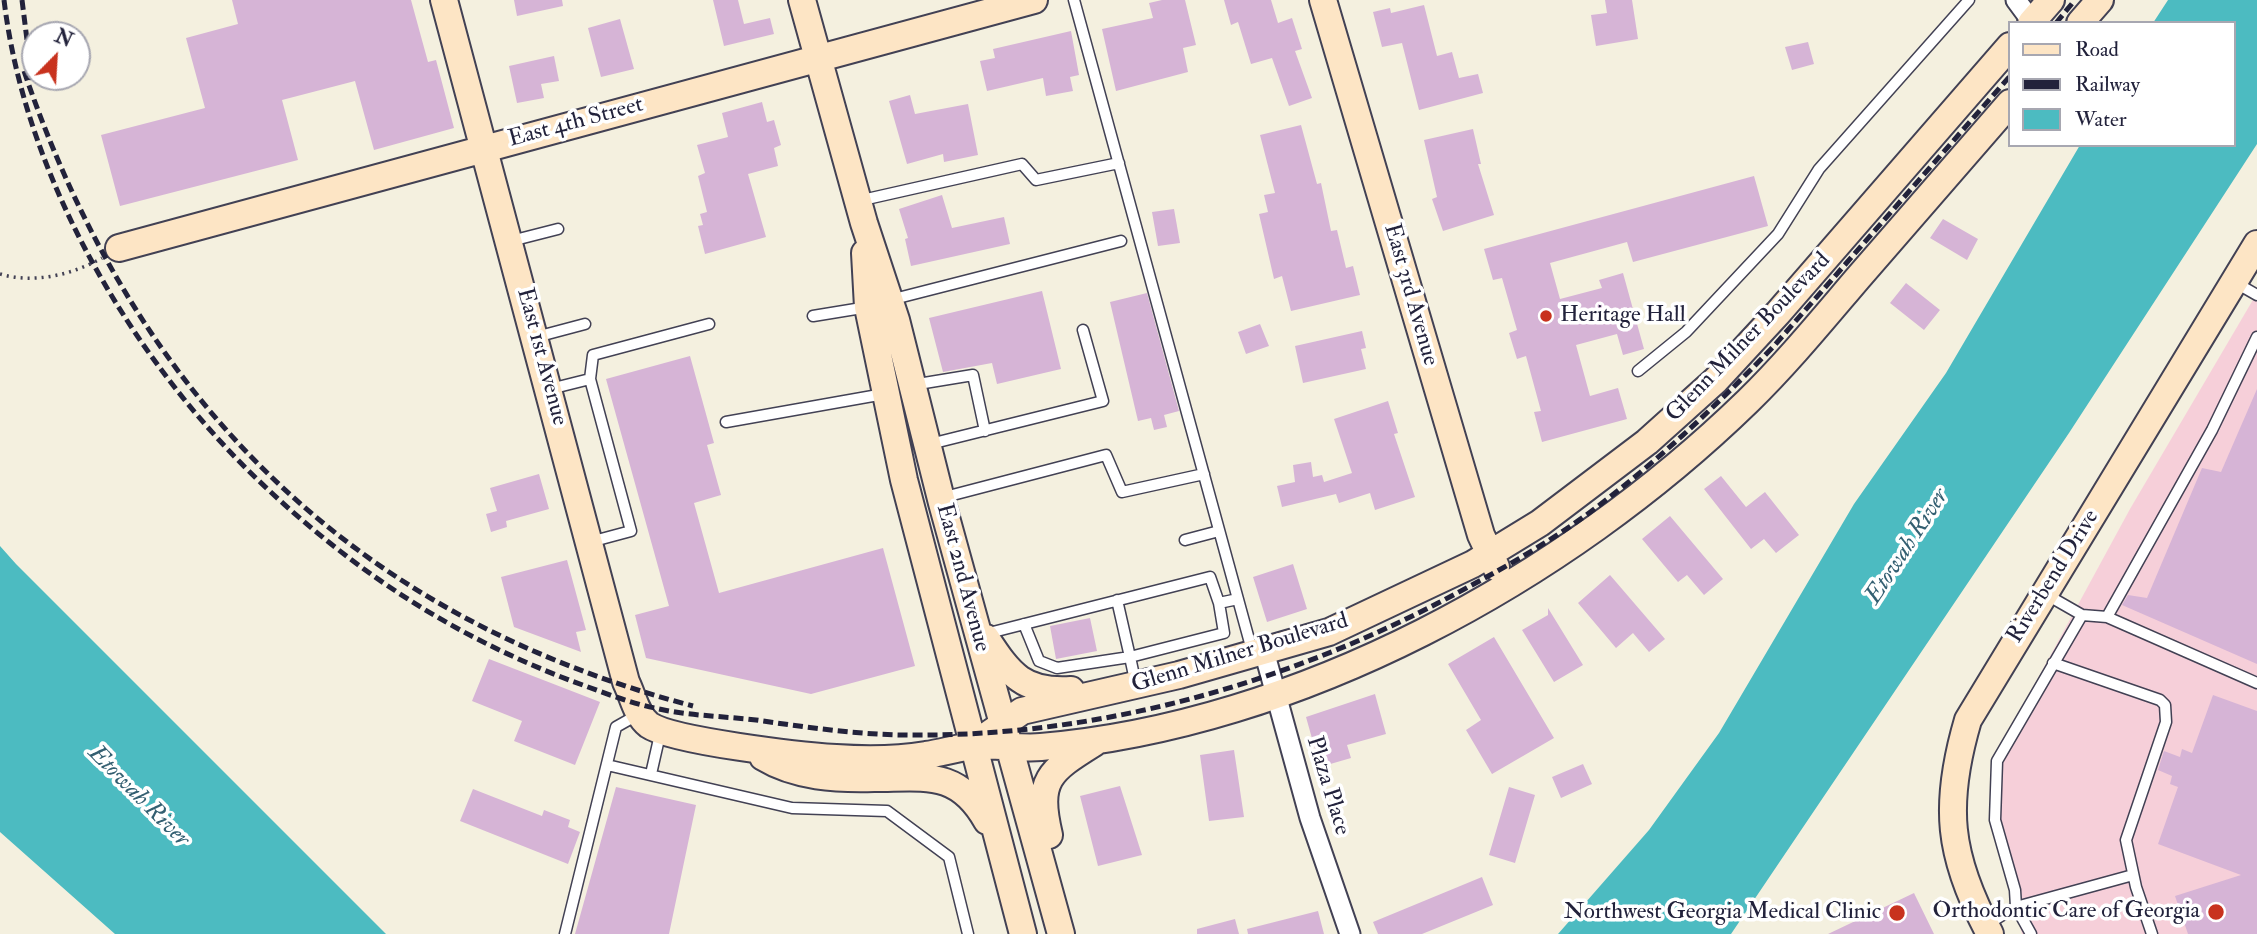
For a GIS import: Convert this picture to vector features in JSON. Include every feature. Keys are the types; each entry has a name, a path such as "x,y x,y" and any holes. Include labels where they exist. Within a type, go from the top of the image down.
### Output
{"street":[{"name":"East 1st Avenue","path":"444,0 550,389 626,682 639,714"},
{"name":"East 2nd Avenue","path":"802,0 861,212 879,303 885,393 904,480 1023,934"},
{"name":"East 4th Street","path":"119,248 1034,0"},
{"name":"East 3rd Avenue","path":"1323,0 1481,535 1505,588"},
{"path":"2016,0 2031,21"},
{"path":"2033,21 2051,0"},
{"path":"2082,21 2100,0"},
{"name":"Glenn Milner Boulevard","path":"639,714 648,724 661,730 744,746 826,757 882,759 927,755 972,746 1005,735 1022,711 1136,686 1258,653 1329,632 1378,610 1489,554 1596,483 1647,442 1716,380 1778,313 2008,48"},
{"name":"Glenn Milner Boulevard","path":"1005,735 1037,748 1186,721 1274,693 1384,650 1505,588 1605,523 1691,453 1749,400 2008,105"},
{"name":"Riverbend Drive","path":"1987,930 1956,858 1951,809 1957,757 1968,720 2257,244"},
{"name":"East 2nd Avenue","path":"879,303 912,385 940,498 979,627 1005,735 1060,934"},
{"path":"979,627 1010,673 1039,689 1136,686"},
{"name":"Plaza Place","path":"1258,653 1274,693 1310,818 1350,934"},
{"path":"1052,904 1059,880 1042,807 1044,791 1055,771 1065,761 1101,738"},
{"path":"744,746 795,772 872,778 923,775 936,778 977,803 996,837"}],"lane":[{"path":"1074,0 1219,531 1238,598 1258,653"},
{"path":"1639,371 1686,332 1778,234 1818,169 1969,0"},
{"path":"861,212 1022,164 1035,180 1119,163"},
{"path":"510,241 558,229"},
{"path":"813,316 879,303 1121,241"},
{"path":"2234,282 2257,295"},
{"path":"536,337 585,324"},
{"path":"590,542 631,531 590,379 593,355 709,324"},
{"path":"926,445 1103,401 1083,330"},
{"path":"2107,617 2212,430 2257,337"},
{"path":"912,385 973,375 985,431"},
{"path":"550,389 590,379"},
{"path":"726,422 885,393"},
{"path":"940,498 1106,455 1122,492 1204,474"},
{"path":"1185,540 1219,531"},
{"path":"979,627 1024,624 1210,577 1219,603 1224,633 1130,657 1057,668 1039,661 1024,624"},
{"path":"2044,594 2082,615 2107,617 2257,682"},
{"path":"1219,603 1238,598"},
{"path":"1117,600 1136,686"},
{"path":"2031,934 2015,907 2015,890 1995,820 1997,761 2082,615"},
{"path":"2053,663 2160,700 2165,705 2166,722 2128,827 2126,840 2133,875 2152,934"},
{"path":"565,934 617,727 639,714"},
{"path":"651,774 661,730"},
{"path":"607,765 792,808 887,811 950,857 968,934"},
{"path":"1987,930 2015,907 2133,875"}],"path":[{"path":"0,274 30,280 86,266 119,248"}],"shaded area":[{"path":"2257,293 2257,934 2022,934 2000,850 1999,750 2130,509"}],"water":[{"name":"Etowah River","path":"2168,0 2257,0 2257,144 2069,433 1731,934 1558,934 1649,830 1719,733 1854,504 1946,373 2079,147 2236,147 2236,21 2154,21"},
{"name":"Etowah River","path":"0,546 386,934 115,934 0,832"}],"building":[{"path":"232,0 411,0 428,62 436,60 454,128 374,150 355,81 282,100 298,160 120,206 101,135 205,108 186,38 238,24"},
{"path":"514,0 562,0 563,6 517,16"},
{"path":"713,0 738,0 744,24 770,18 774,34 724,46"},
{"path":"1185,0 1196,45 1183,48 1188,72 1116,91 1102,29 1153,18 1149,3"},
{"path":"1224,0 1271,0 1278,23 1292,18 1302,49 1295,51 1312,98 1289,106 1272,58 1251,64 1238,22 1231,25"},
{"path":"1605,0 1632,0 1638,39 1596,46 1591,15 1607,13"},
{"path":"1424,5 1437,56 1452,52 1459,78 1478,74 1483,93 1419,110 1402,43 1382,47 1373,12 1390,8 1391,13"},
{"path":"620,19 634,69 601,77 588,28"},
{"path":"1071,31 1079,75 1070,77 1073,91 1046,96 1043,78 987,91 980,61 995,58 993,49"},
{"path":"1808,42 1814,64 1792,70 1785,47"},
{"path":"554,56 559,81 541,84 544,98 517,103 509,66"},
{"path":"910,95 915,114 968,104 978,155 944,162 943,154 907,164 889,101"},
{"path":"762,102 767,122 774,120 781,145 774,148 778,166 748,174 766,237 705,254 698,226 703,225 700,214 707,212 698,176 705,173 697,145 728,137 722,113"},
{"path":"1301,125 1317,184 1321,183 1331,231 1337,230 1346,268 1353,266 1360,295 1291,311 1282,276 1274,279 1259,214 1268,212 1264,195 1275,193 1260,135"},
{"path":"1473,129 1481,164 1478,164 1494,215 1443,231 1432,199 1437,197 1424,140"},
{"path":"1754,176 1768,226 1633,262 1627,242 1550,263 1560,299 1602,288 1599,280 1623,273 1644,349 1623,355 1617,334 1576,345 1590,396 1618,388 1627,419 1542,442 1534,412 1541,411 1526,356 1517,359 1509,333 1517,330 1502,278 1493,280 1484,249"},
{"path":"942,195 952,228 1004,217 1010,244 911,266 905,239 908,238 899,209"},
{"path":"1174,209 1180,243 1158,246 1152,212"},
{"path":"1943,219 1978,239 1967,260 1930,238"},
{"path":"1906,283 1940,310 1924,330 1890,303"},
{"path":"1042,291 1061,369 997,384 992,363 943,372 929,318"},
{"path":"1147,293 1179,411 1164,415 1167,427 1154,430 1151,418 1138,421 1110,302"},
{"path":"1260,324 1269,346 1246,354 1238,332"},
{"path":"1362,331 1366,348 1361,349 1366,369 1303,383 1295,346"},
{"path":"690,356 714,443 707,445 721,495 694,503 719,593 883,548 915,666 811,694 646,658 635,615 669,606 606,379"},
{"path":"2257,389 2257,664 2122,605 2128,595 2147,598 2202,468 2221,472"},
{"path":"1388,401 1398,433 1394,434 1415,497 1375,510 1370,493 1339,503 1336,494 1282,507 1277,486 1295,482 1293,465 1311,462 1313,477 1322,475 1324,482 1352,473 1334,419"},
{"path":"539,474 549,509 506,521 507,527 491,532 486,514 497,511 490,488"},
{"path":"1721,476 1746,507 1765,492 1799,535 1776,553 1764,539 1751,549 1704,489"},
{"path":"1670,516 1723,579 1704,595 1687,575 1678,582 1642,539"},
{"path":"567,560 586,630 576,632 581,652 514,627 501,577"},
{"path":"1293,564 1307,609 1267,622 1253,577"},
{"path":"1610,575 1665,639 1649,652 1633,633 1616,648 1578,603"},
{"path":"1548,608 1583,665 1554,682 1522,630 1548,615"},
{"path":"1090,618 1097,651 1056,659 1050,626"},
{"path":"1494,637 1554,738 1492,774 1466,730 1481,720 1448,664"},
{"path":"489,659 600,702 575,765 514,741 522,721 472,701"},
{"path":"1375,694 1386,734 1347,745 1351,758 1320,767 1306,717"},
{"path":"2213,695 2257,711 2257,934 2188,934 2175,896 2241,875 2158,844 2178,787 2170,784 2172,776 2158,770 2164,751 2180,757 2182,749 2192,753"},
{"path":"1234,750 1244,817 1209,821 1200,755"},
{"path":"1583,764 1592,784 1561,798 1552,777"},
{"path":"1120,786 1142,855 1098,866 1080,796"},
{"path":"616,787 696,805 669,934 575,934"},
{"path":"1509,787 1535,795 1515,863 1489,855"},
{"path":"473,789 542,816 544,810 570,820 568,827 580,832 568,864 460,821"},
{"path":"1482,877 1493,905 1422,934 1378,934 1373,922"},
{"name":"Northwest Georgia Medical Clinic","path":"1914,893 1934,934 1828,934"},
{"path":"1318,911 1324,934 1248,934 1247,929"},
{"path":"1235,919 1239,934 1197,934 1197,929"}],"railway":[{"path":"4,0 16,66 35,132 60,197 91,260 127,321 211,432 258,480 329,542 403,596 442,620 525,662 612,696 680,713 829,730 902,735 973,734 1113,717 1249,682 1381,631 1518,559 1572,525 1614,494 1729,391 1773,347 2008,78"},
{"path":"22,0 25,21"},
{"path":"2058,21 2075,0"},
{"path":"32,91 71,189 128,297 196,393 273,479 362,553 461,616 572,667 693,706"}],"place":[{"name":"Heritage Hall","path":"1546,316"},
{"name":"Orthodontic Care of Georgia","path":"2216,912"},
{"name":"Northwest Georgia Medical Clinic","path":"1897,913"}]}
